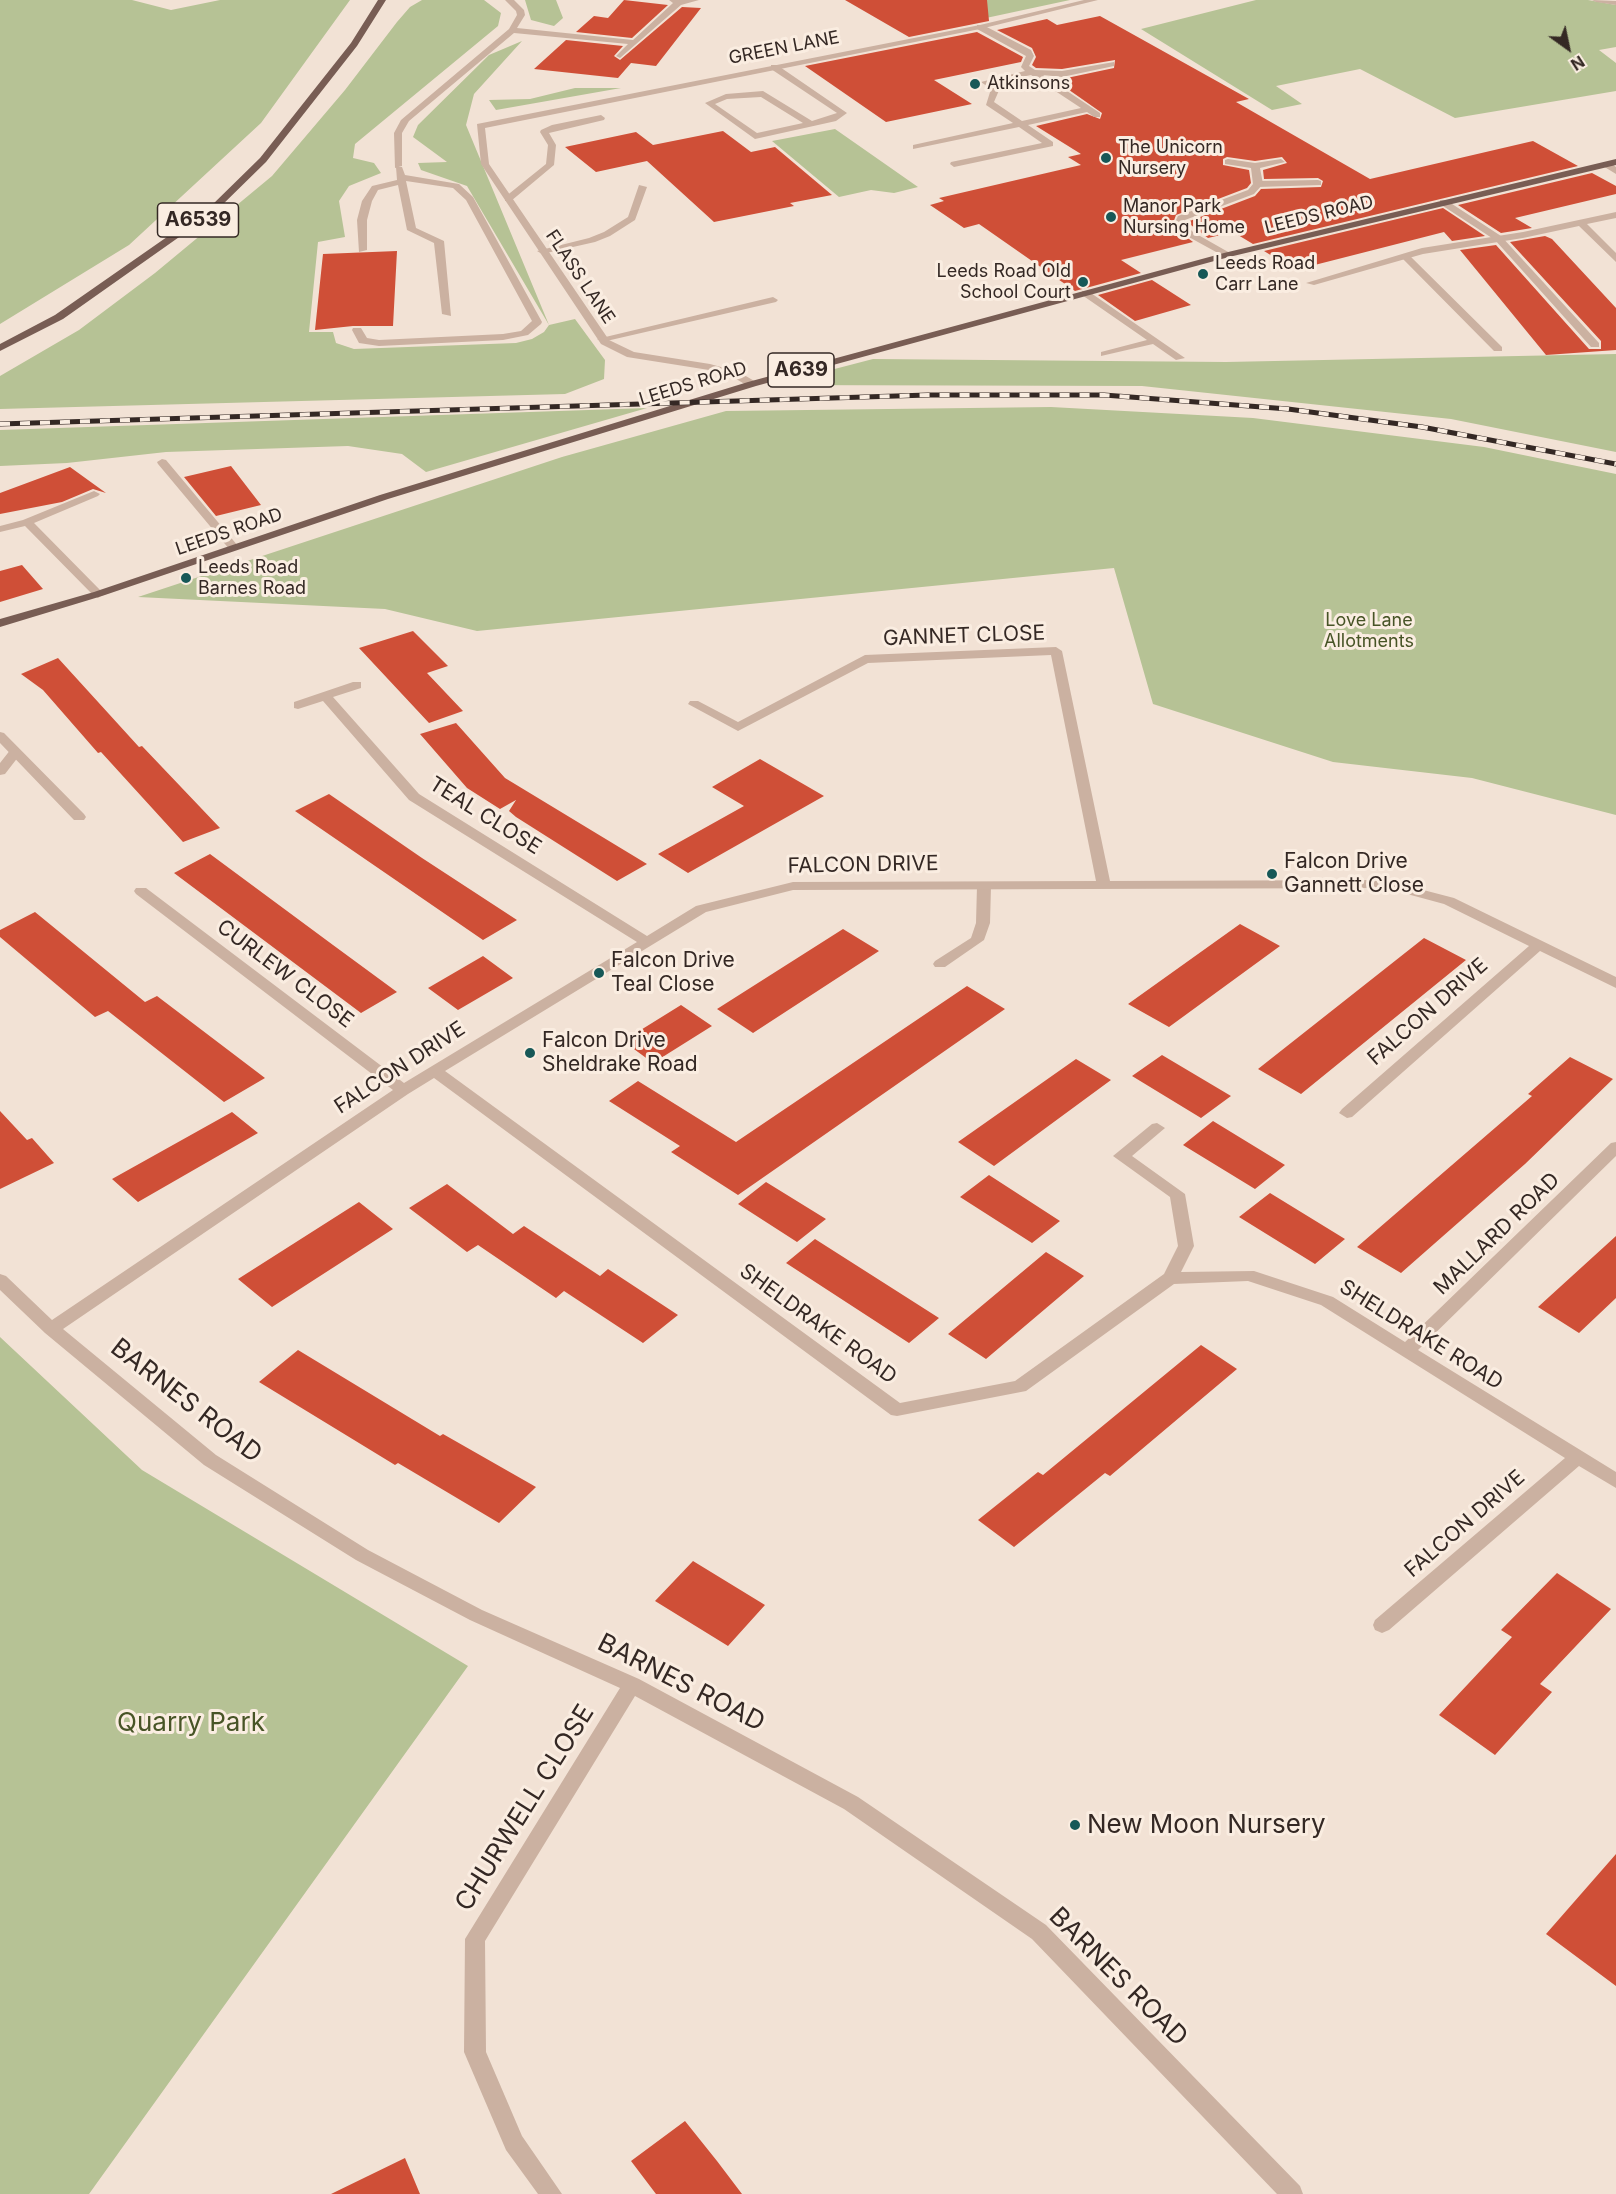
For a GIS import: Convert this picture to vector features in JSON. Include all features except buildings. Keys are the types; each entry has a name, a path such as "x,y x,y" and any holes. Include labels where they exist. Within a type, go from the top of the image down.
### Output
{"main road":[{"name":"A6539","path":"0,348 59,316 213,209 263,160 354,44 382,0"},
{"name":"LEEDS ROAD","path":"0,623 98,594 384,497 752,384 1227,255 1611,163"}],"street":[{"path":"447,314 439,241 412,230 398,166 398,133 405,120 512,30 521,15 520,10 509,0"},
{"path":"620,56 676,2 695,0"},
{"name":"GREEN LANE","path":"480,126 980,27 1094,0"},
{"path":"1596,0 1616,3"},
{"path":"980,27 1028,52 1030,56 1025,68 1097,115"},
{"path":"512,30 633,42"},
{"path":"954,164 1050,144 989,103 996,88 985,82 1031,72 1062,74 1111,64"},
{"path":"774,67 843,113 833,119 812,124 755,136 709,103 726,97 763,93 812,124"},
{"path":"916,147 1088,109"},
{"path":"507,199 550,165 552,145 544,132 552,128 601,118"},
{"name":"FLASS LANE","path":"480,126 482,160 602,339 631,354 710,367 735,374 752,384"},
{"path":"1228,162 1255,166 1281,162"},
{"path":"1611,163 1616,171"},
{"path":"1255,166 1258,184"},
{"path":"357,330 363,341 379,343 491,338 524,333 537,322 470,199 456,186 401,179 375,188 367,201 362,220 362,250"},
{"path":"1227,255 1190,234 1179,224 1181,218 1251,192 1258,184 1318,183"},
{"path":"542,251 592,240 607,234 632,218 642,187"},
{"path":"1443,202 1498,238 1594,345"},
{"path":"1311,282 1405,256 1582,224 1616,215"},
{"path":"1582,224 1616,259"},
{"path":"1405,256 1498,349"},
{"path":"1085,293 1180,358"},
{"path":"602,339 773,300"},
{"path":"1105,354 1154,340"},
{"path":"162,462 234,548"},
{"path":"0,529 27,522 94,494"},
{"path":"27,522 98,594"},
{"name":"GANNET CLOSE","path":"694,704 738,727 865,659 1056,651 1104,885"},
{"path":"298,705 357,685"},
{"name":"TEAL CLOSE","path":"325,696 414,797 647,942"},
{"path":"0,736 79,817"},
{"path":"0,771 16,752"},
{"name":"FALCON DRIVE","path":"51,1329 403,1090 701,909 793,886 1385,884 1449,901 1616,983"},
{"path":"940,964 977,940 983,923 984,886"},
{"name":"CURLEW CLOSE","path":"141,891 403,1090"},
{"name":"FALCON DRIVE","path":"1347,1113 1538,945"},
{"name":"SHELDRAKE ROAD","path":"435,1071 897,1410 1020,1387 1170,1278 1248,1275 1327,1301 1616,1481"},
{"path":"1157,1128 1121,1156 1177,1194 1186,1246 1170,1278"},
{"name":"MALLARD ROAD","path":"1406,1351 1616,1147"},
{"name":"BARNES ROAD","path":"0,1280 51,1329 210,1460 362,1554 476,1615 632,1685 851,1803 1039,1932 1292,2194"},
{"name":"FALCON DRIVE","path":"1382,1625 1577,1458"},
{"name":"CHURWELL CLOSE","path":"551,2194 514,2143 475,2052 476,1940 632,1685"}],"green space":[{"path":"0,0 132,0 171,10 220,0 350,0 261,123 129,245 0,324"},
{"path":"422,0 484,0 501,13 498,26 355,144 353,158 374,163 381,173 349,186 339,201 345,237 318,242 309,332 333,332 336,343 354,349 516,343 532,339 544,332 549,325 575,319 605,360 604,379 565,394 0,409 0,376 79,330 155,273 272,176 345,90 397,22 410,7"},
{"path":"525,0 556,0 563,18 554,26 531,20"},
{"path":"922,0 1070,0 958,24"},
{"path":"1256,0 1588,0 1616,5 1616,47 1599,50 1616,63 1616,91 1455,118 1360,69 1276,86 1302,104 1272,110 1141,29"},
{"path":"522,41 474,94 466,125 549,325 467,186 421,170 418,163 447,162 413,137 418,125 489,55"},
{"path":"575,88 621,88 496,110 489,100 530,99"},
{"path":"835,129 918,187 894,193 871,190 839,197 772,141"},
{"path":"1616,354 1616,452 1451,419 1142,386 773,385 873,359 1226,362"},
{"name":"Love Lane Allotments","path":"1051,407 1253,418 1484,447 1616,474 1616,815 1472,778 1333,762 1153,704 1114,568 477,631 385,609 138,597 562,457 726,411"},
{"path":"647,408 426,472 402,454 348,446 166,452 67,463 0,466 0,430"},
{"name":"Quarry Park","path":"0,1337 142,1470 468,1666 89,2194 0,2194"}],"railway":[{"path":"0,424 928,395 1104,395 1288,409 1422,427 1616,464"}],"place":[{"name":"Atkinsons","path":"975,84"},
{"name":"The Unicorn Nursery","path":"1106,158"},
{"name":"Manor Park Nursing Home","path":"1111,217"},
{"name":"Leeds Road Carr Lane","path":"1203,274"},
{"name":"Leeds Road Old School Court","path":"1083,282"},
{"name":"Leeds Road Barnes Road","path":"186,578"},
{"name":"Falcon Drive Gannett Close","path":"1272,874"},
{"name":"Falcon Drive Teal Close","path":"599,973"},
{"name":"Falcon Drive Sheldrake Road","path":"530,1053"},
{"name":"New Moon Nursery","path":"1075,1825"}]}
